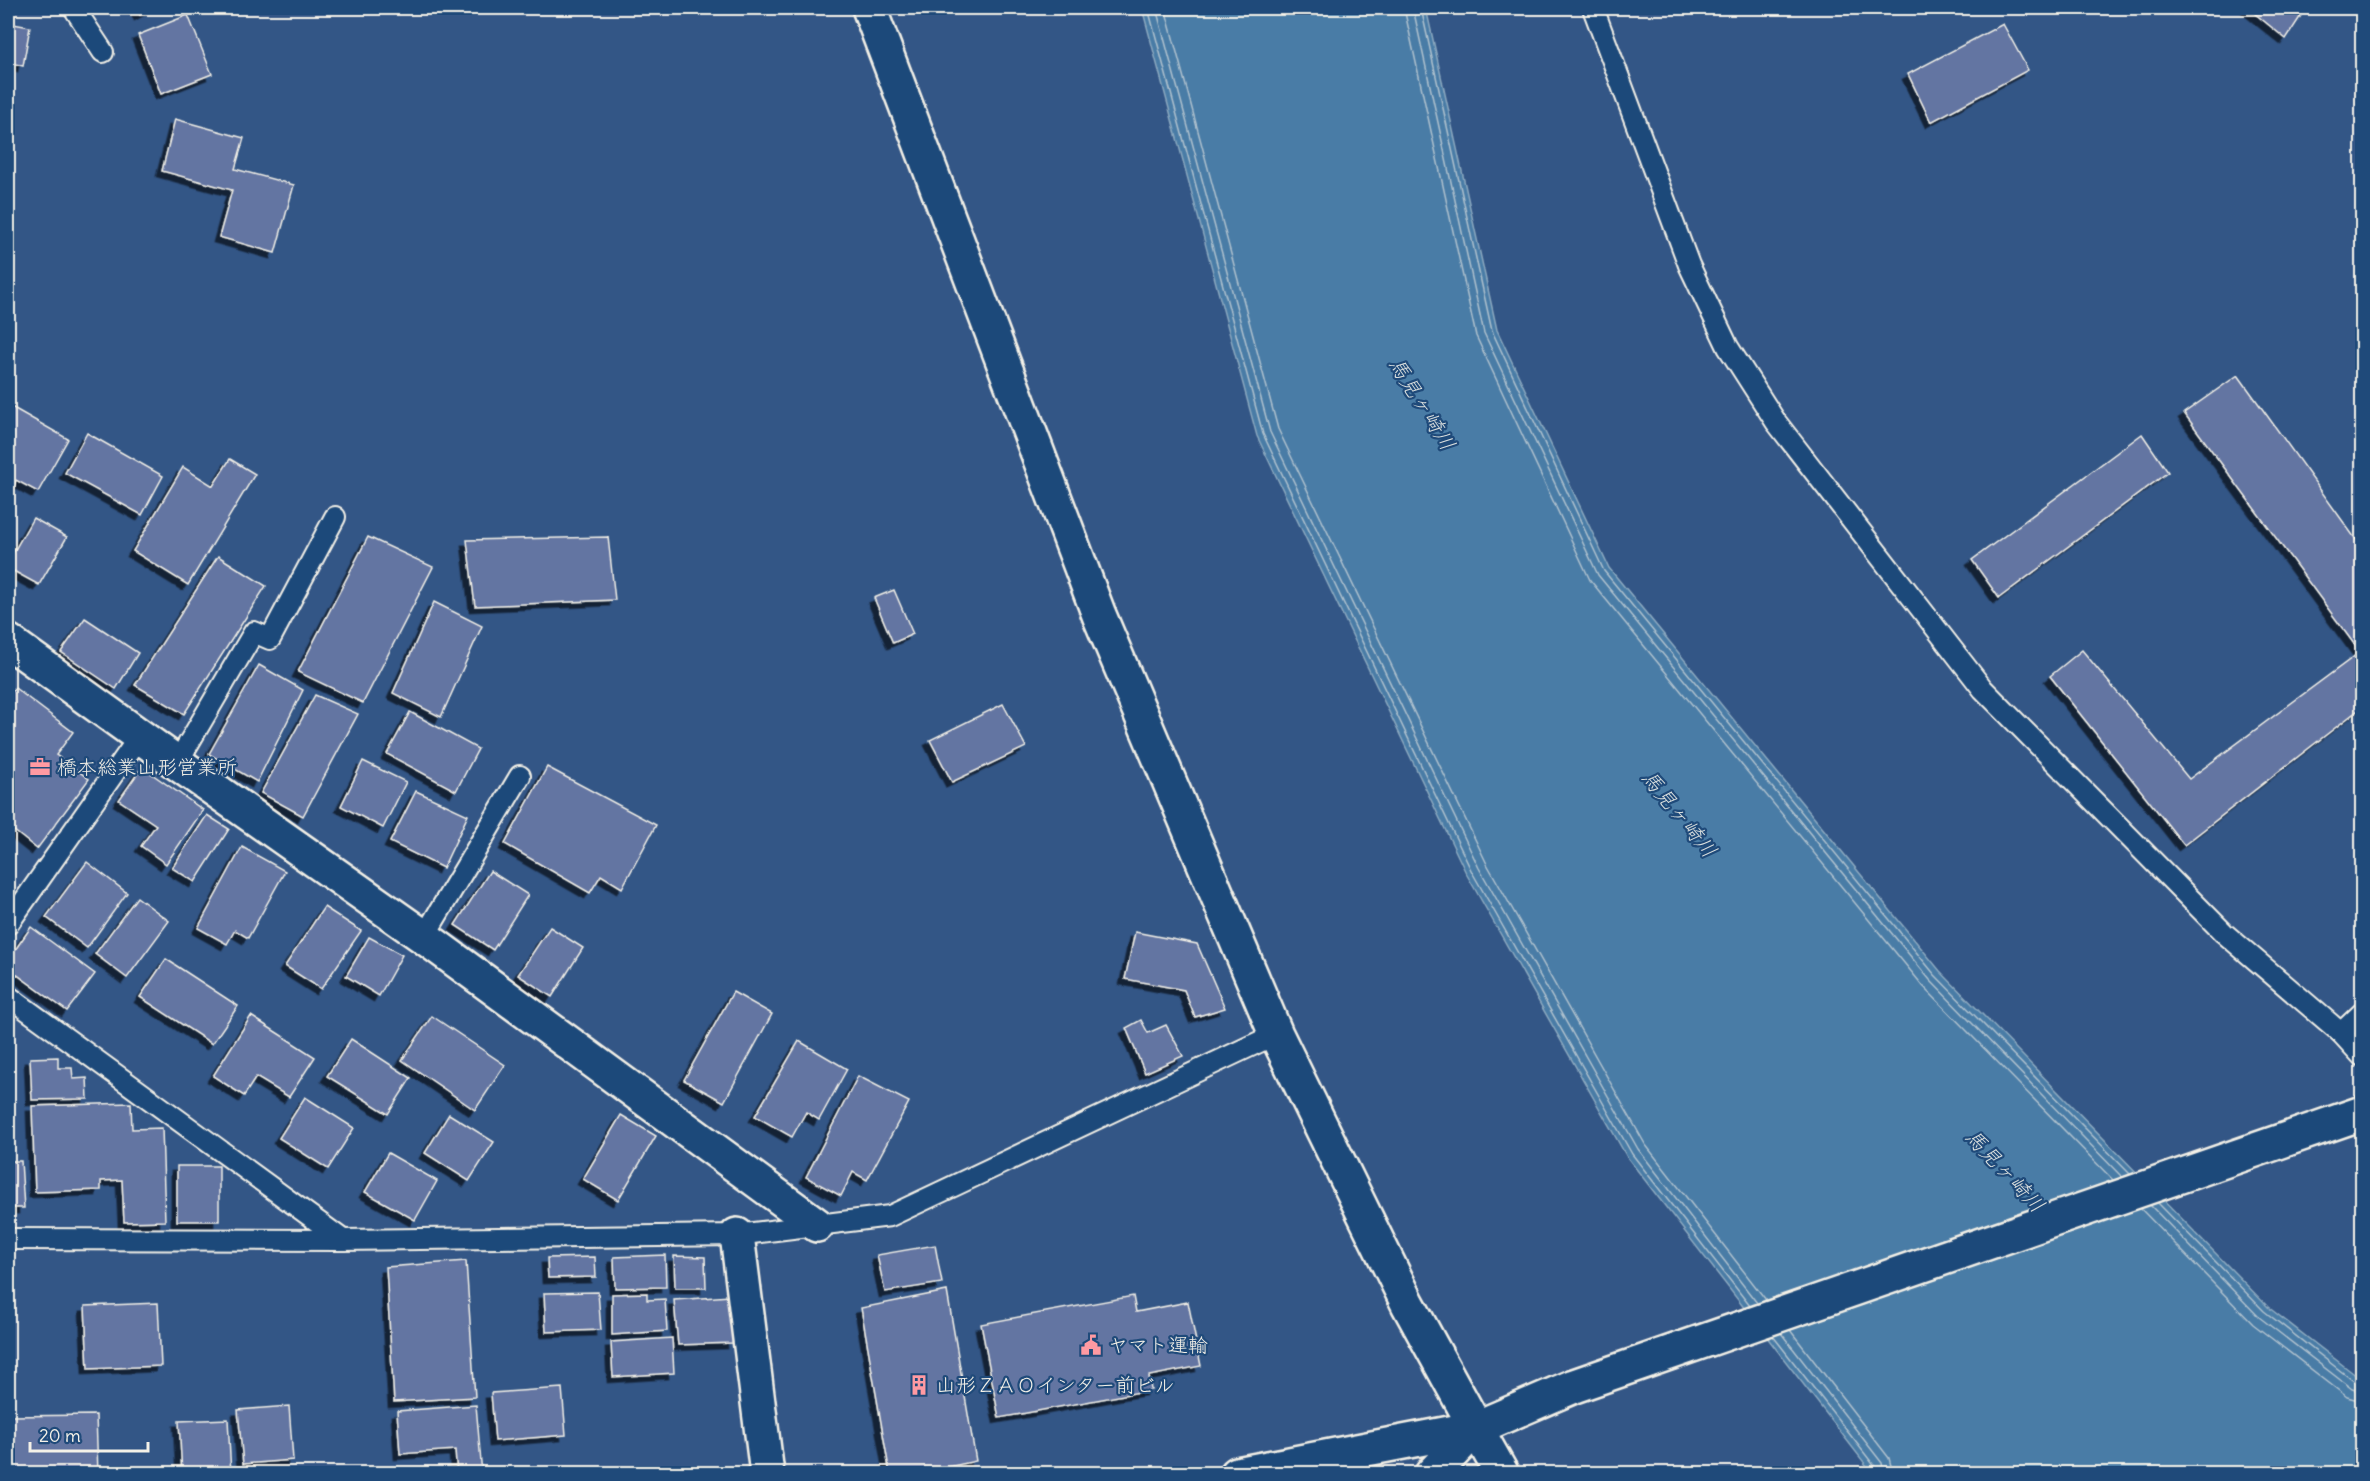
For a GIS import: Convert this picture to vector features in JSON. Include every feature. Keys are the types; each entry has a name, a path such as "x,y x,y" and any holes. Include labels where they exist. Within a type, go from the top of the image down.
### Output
{"main road":[{"path":"869,8 1099,615 1276,1034 1408,1304 1502,1473"},
{"path":"8,641 424,937 817,1224"},
{"path":"1237,1473 1476,1428 1574,1386 2362,1113"},
{"path":"737,1235 767,1473"},
{"path":"1432,1473 1476,1428"}],"lane":[{"path":"74,8 103,52"},
{"path":"1593,8 1689,265 1728,347 1776,422 1983,689 2224,933 2341,1033 2362,1056"},
{"path":"177,763 254,632 270,639 335,517"},
{"path":"8,924 140,736"},
{"path":"424,937 520,776"},
{"path":"8,996 343,1240"},
{"path":"2341,1033 2362,1014"},
{"path":"8,1239 343,1240 737,1235 890,1216 1276,1034"}],"water":[{"name":"馬見ヶ崎川","path":"1142,8 1426,8 1497,330 1609,568 1940,971 2268,1307 2362,1380 2362,1473 1874,1474 1870,1470 1627,1157 1467,875 1257,436"}],"building":[{"path":"136,8 152,8 140,15"},
{"path":"2248,8 2306,8 2286,39"},
{"path":"188,15 212,74 161,94 138,35"},
{"path":"8,23 30,27 23,66 8,62"},
{"path":"2003,24 2028,70 1931,122 1908,74"},
{"path":"175,119 244,138 235,169 294,185 275,253 219,237 232,190 162,171"},
{"path":"2238,375 2362,548 2362,707 2184,845 2050,676 2082,650 2189,779 2360,652 2184,413"},
{"path":"8,405 68,439 38,492 16,480 14,486 8,483"},
{"path":"87,433 163,476 142,515 65,473"},
{"path":"2142,434 2168,472 1999,598 1972,560"},
{"path":"230,459 255,474 188,585 133,551 183,467 213,486"},
{"path":"33,518 67,537 39,585 8,568 8,562"},
{"path":"368,537 433,567 363,703 298,672"},
{"path":"608,537 615,600 475,606 467,540"},
{"path":"218,556 266,586 184,714 135,685"},
{"path":"894,590 913,634 893,643 874,598"},
{"path":"434,602 482,626 441,717 393,693"},
{"path":"85,618 138,653 116,689 61,652"},
{"path":"259,665 303,690 257,782 209,754"},
{"name":"橋本総業山形営業所","path":"15,688 73,732 56,755 89,779 37,849 8,826 8,697"},
{"path":"315,695 358,714 303,816 261,793"},
{"path":"1003,704 1026,747 952,782 930,740"},
{"path":"410,712 478,749 456,791 387,754"},
{"path":"363,761 406,782 383,828 341,806"},
{"path":"142,767 203,810 166,864 141,846 156,825 119,800"},
{"path":"547,767 656,825 622,888 601,875 590,893 505,844"},
{"path":"416,791 468,815 443,868 390,842"},
{"path":"207,815 229,829 195,882 172,868"},
{"path":"242,847 285,871 248,938 235,930 227,944 198,928"},
{"path":"87,862 127,893 87,948 46,917"},
{"path":"490,871 528,895 493,950 455,925"},
{"path":"137,897 169,921 127,978 95,954"},
{"path":"324,907 361,931 321,989 285,966"},
{"path":"31,927 95,974 67,1011 8,968 8,960"},
{"path":"550,927 583,948 552,997 518,975"},
{"path":"1135,932 1197,944 1225,1008 1195,1017 1184,990 1125,979"},
{"path":"369,937 402,955 379,996 346,976"},
{"path":"166,959 238,1006 212,1044 140,997"},
{"path":"733,992 772,1014 724,1102 684,1080"},
{"path":"251,1016 315,1057 289,1097 256,1077 244,1096 213,1076"},
{"path":"432,1016 505,1065 475,1110 402,1060"},
{"path":"1141,1020 1148,1033 1166,1025 1183,1056 1145,1073 1126,1028"},
{"path":"351,1039 411,1078 388,1114 327,1076"},
{"path":"799,1041 847,1069 819,1120 806,1112 792,1137 755,1116"},
{"path":"58,1057 58,1068 72,1068 73,1079 87,1078 88,1099 32,1100 30,1058"},
{"path":"858,1076 909,1102 867,1180 853,1172 841,1196 806,1177"},
{"path":"9,1090 11,1144 8,1144"},
{"path":"305,1097 354,1128 328,1169 279,1138"},
{"path":"131,1103 132,1129 162,1128 165,1221 124,1222 122,1180 101,1181 101,1190 35,1192 32,1106"},
{"path":"449,1114 494,1142 469,1181 425,1153"},
{"path":"621,1115 656,1136 618,1200 583,1179"},
{"path":"388,1153 437,1181 415,1220 365,1192"},
{"path":"8,1161 21,1161 24,1208 8,1208"},
{"path":"177,1166 219,1166 219,1221 177,1221"},
{"path":"935,1245 942,1283 885,1292 877,1255"},
{"path":"665,1255 666,1287 615,1288 614,1257"},
{"path":"674,1256 705,1257 706,1288 675,1288"},
{"path":"595,1257 596,1277 548,1278 547,1258"},
{"path":"466,1261 475,1397 394,1402 386,1267"},
{"name":"山形ＺＡＯインター前ビル","path":"947,1291 976,1461 916,1474 890,1474 861,1308"},
{"path":"598,1292 601,1330 546,1332 544,1293"},
{"path":"647,1293 647,1300 665,1299 667,1331 612,1335 612,1294"},
{"path":"730,1296 733,1343 678,1345 674,1300"},
{"name":"ヤマト運輸","path":"1133,1296 1136,1312 1188,1302 1201,1366 1149,1376 1151,1390 999,1418 981,1324"},
{"path":"158,1303 161,1366 88,1369 85,1306"},
{"path":"672,1338 674,1373 613,1377 611,1342"},
{"path":"562,1388 566,1435 495,1441 491,1393"},
{"path":"476,1405 482,1474 457,1474 455,1450 400,1454 397,1411"},
{"path":"289,1406 293,1460 243,1464 238,1410"},
{"path":"96,1415 98,1474 8,1474 8,1416"},
{"path":"228,1419 231,1474 182,1474 179,1421"}],"place":[{"name":"橋本総業山形営業所","path":"40,767"},
{"name":"ヤマト運輸","path":"1091,1345"},
{"name":"山形ＺＡＯインター前ビル","path":"919,1385"}]}
